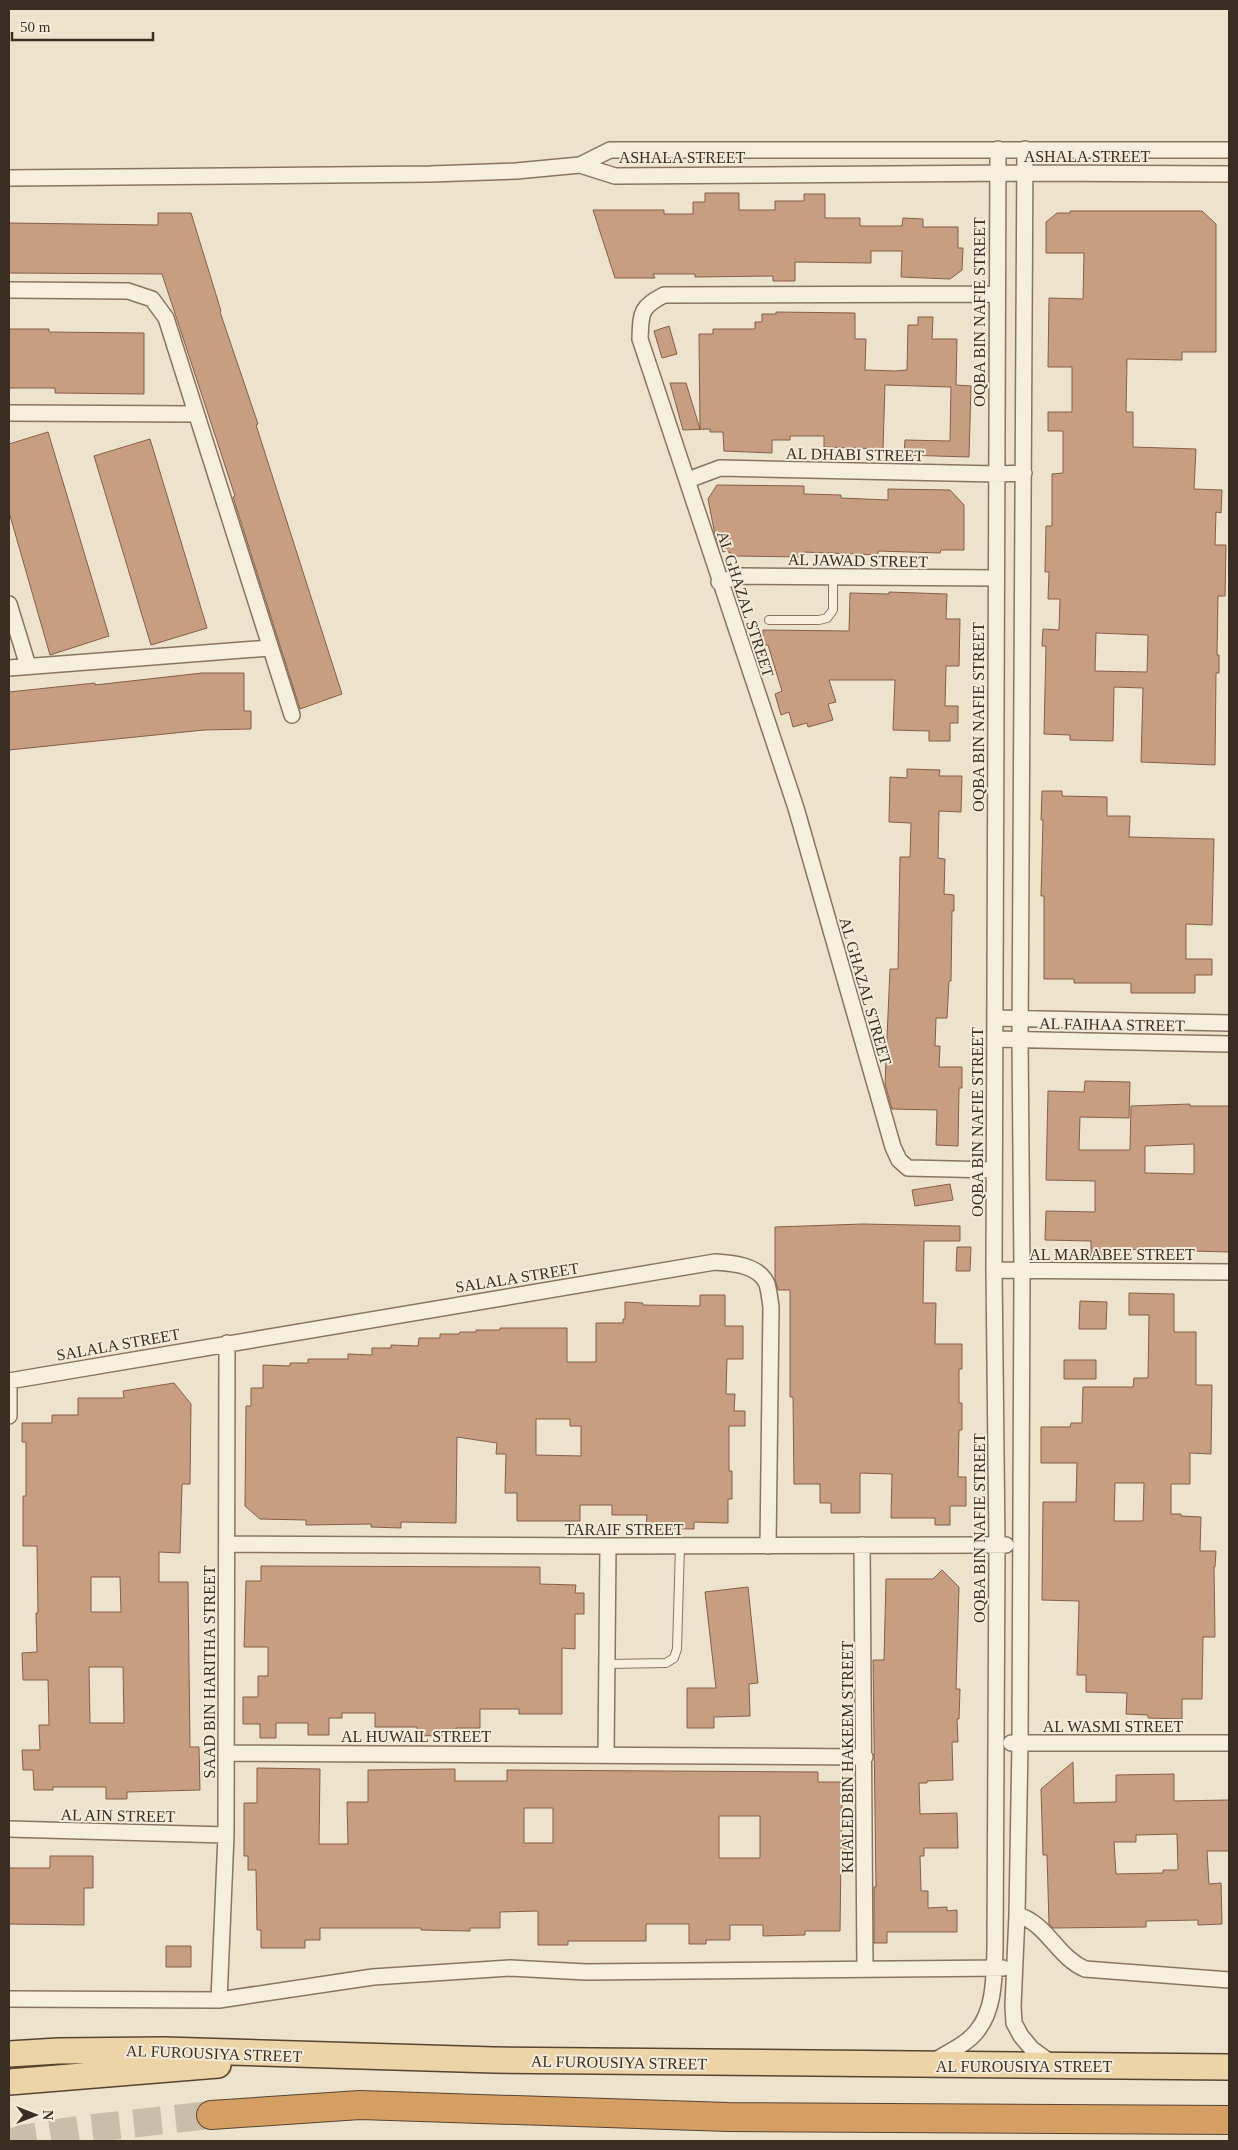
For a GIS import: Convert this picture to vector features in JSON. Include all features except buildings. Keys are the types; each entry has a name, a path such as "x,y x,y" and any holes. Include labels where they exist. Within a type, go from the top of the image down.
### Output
{"highway":[{"path":"211,2115 360,2105 728,2117 1229,2120"}],"main road":[{"name":"AL FUROUSIYA STREET","path":"9,2054 111,2050 494,2060 1229,2067"},
{"path":"9,2082 171,2070 300,2056"}],"street":[{"name":"OQBA BIN NAFIE STREET","path":"927,2065 965,2042 976,2032 985,2019 990,2003 994,1968 997,1744 994,1170 997,474 996,173 998,149"},
{"path":"1025,149 1020,1018 1022,1270 1020,1744 1014,2023 1021,2036 1032,2048 1055,2066"},
{"name":"ASHALA STREET","path":"580,165 610,150 1229,150"},
{"name":"ASHALA STREET","path":"580,165 614,176 996,173 1229,174"},
{"path":"9,178 430,174 516,171 580,165"},
{"path":"9,290 128,290 152,299 166,318 292,715"},
{"name":"AL GHAZAL STREET","path":"994,1170 908,1168 899,1160 893,1147 796,808 719,582 688,480 640,339 640,317 648,303 664,294 997,294"},
{"path":"9,413 196,414"},
{"name":"AL DHABI STREET","path":"688,480 720,468 1024,473"},
{"name":"AL JAWAD STREET","path":"719,582 741,576 996,578"},
{"path":"9,604 28,666"},
{"path":"9,668 270,648"},
{"name":"AL FAIHAA STREET","path":"995,1018 1229,1023"},
{"name":"AL FAIHAA STREET","path":"995,1039 1229,1044"},
{"name":"SALALA STREET","path":"9,1381 714,1262 738,1264 754,1271 766,1283 771,1307 768,1546"},
{"name":"AL MARABEE STREET","path":"994,1270 1229,1272"},
{"name":"SAAD BIN HARITHA STREET","path":"219,2000 226,1835 227,1343"},
{"path":"9,1381 9,1416"},
{"name":"TARAIF STREET","path":"227,1544 608,1546 1020,1545"},
{"name":"KHALED BIN HAKEEM STREET","path":"862,1545 865,1756 865,1969"},
{"path":"606,1755 608,1546"},
{"name":"AL WASMI STREET","path":"997,1744 1229,1743"},
{"name":"AL HUWAIL STREET","path":"226,1753 865,1756"},
{"name":"AL AIN STREET","path":"9,1829 226,1835"},
{"path":"996,1832 1018,1832"},
{"path":"1017,1915 1033,1922 1064,1955 1085,1969 1229,1980"},
{"path":"9,1999 219,2000 373,1977 510,1968 586,1972 1015,1968"}],"lane":[{"path":"769,620 819,620 827,618 833,610 833,577"},
{"path":"607,1664 666,1663 674,1658 677,1649 680,1546"}],"tunnel":[{"path":"9,2141 84,2129 211,2115"}]}
